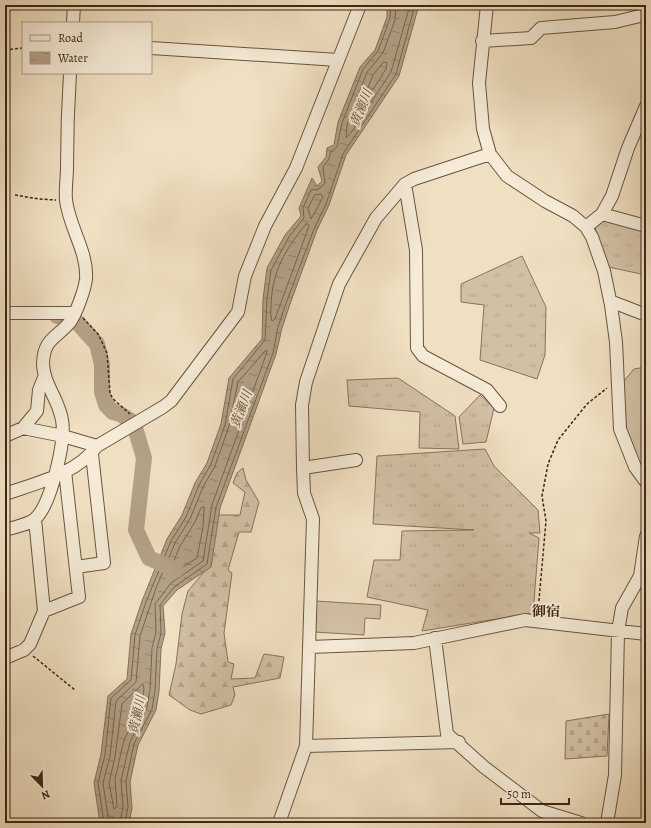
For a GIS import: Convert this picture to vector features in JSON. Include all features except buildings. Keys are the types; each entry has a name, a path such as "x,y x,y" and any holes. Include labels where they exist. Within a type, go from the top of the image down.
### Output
{"street":[{"path":"73,22 74,5"},
{"path":"5,494 60,474 171,401 238,312 245,276 265,226 296,168 360,5"},
{"path":"487,5 482,42 479,94 483,129 490,154 507,176 545,201 572,216 586,227 598,250 604,271 616,342 620,429 635,467 646,482"},
{"path":"482,42 531,38 540,28 615,22 644,13"},
{"path":"152,48 338,60"},
{"path":"44,611 79,597 76,567 60,474 63,436 62,420 57,399 45,375 43,363 46,347 52,337 73,316 86,279 85,266 66,200 66,132 70,74"},
{"path":"586,227 602,214 612,196 628,148 646,106"},
{"path":"279,823 306,746 310,647 312,519 304,493 302,405 306,382 339,284 376,218 405,184 490,154"},
{"path":"405,184 416,250 417,348 423,356 487,390 500,406"},
{"path":"602,214 646,226"},
{"path":"610,302 646,315"},
{"path":"5,313 73,316"},
{"path":"5,436 23,428 37,410 39,390 45,375"},
{"path":"23,428 63,436 95,450"},
{"path":"76,567 104,563 95,450"},
{"path":"303,468 356,460"},
{"path":"5,530 35,519 42,509 60,474"},
{"path":"5,658 26,648 30,644 44,611 35,519"},
{"path":"607,823 615,774 618,631 622,608 640,576 646,536"},
{"path":"310,647 401,644 505,622 525,620 646,634"},
{"path":"434,638 448,734 459,742 484,767 542,810 581,823"},
{"path":"306,746 459,742"}],"path":[{"path":"5,50 22,48"},
{"path":"15,195 39,199 66,200"},
{"path":"73,316 84,318 98,334 107,353 110,393 113,399 133,416 134,425"},
{"path":"537,621 546,520 542,496 548,464 558,440 587,404 606,389 618,385"},
{"path":"26,648 40,663 75,690"}],"green space":[{"path":"600,220 629,223 646,229 646,275 608,267 595,227"},
{"path":"522,256 546,307 545,355 537,379 480,360 484,305 461,302 461,284"},
{"path":"646,367 646,474 633,453 627,430 623,382 634,369"},
{"path":"398,378 455,416 459,449 419,448 420,412 349,406 347,380"},
{"path":"480,395 494,408 486,442 463,444 459,417"},
{"path":"485,449 494,466 538,510 540,533 529,533 539,538 533,613 422,631 428,610 367,597 374,560 400,560 402,531 474,530 373,524 377,456"},
{"path":"243,468 246,480 259,502 251,532 239,532 228,570 232,573 224,633 228,662 234,664 231,679 255,678 264,654 284,657 280,678 233,687 235,695 231,705 201,714 190,710 169,695 176,664 182,614 188,591 204,572 215,515 240,515 245,492 233,483 237,473"},
{"path":"315,601 381,605 380,619 365,618 364,635 314,632"},
{"path":"609,714 607,756 565,759 566,721"}],"water":[{"name":"黄瀬川","path":"387,5 419,5 399,76 346,155 329,205 317,230 282,328 276,354 220,508 211,567 177,590 163,606 165,633 161,649 159,691 156,710 138,745 130,782 132,808 129,823 100,823 94,783 101,754 108,696 127,679 131,634 142,601 167,539 182,515 195,483 207,463 221,424 229,378 262,339 263,299 267,268 285,235 301,216 299,208 312,178 317,186 322,181 318,167 326,157 327,148 334,145 338,122 360,67 375,50 387,17"}],"waterway":[{"path":"57,316 67,317 76,321 97,344 102,364 102,392 106,405 113,412 120,414 131,421 136,431 144,458 136,530 149,558 176,570"}],"district":[{"name":"御宿","path":"546,611"}]}
